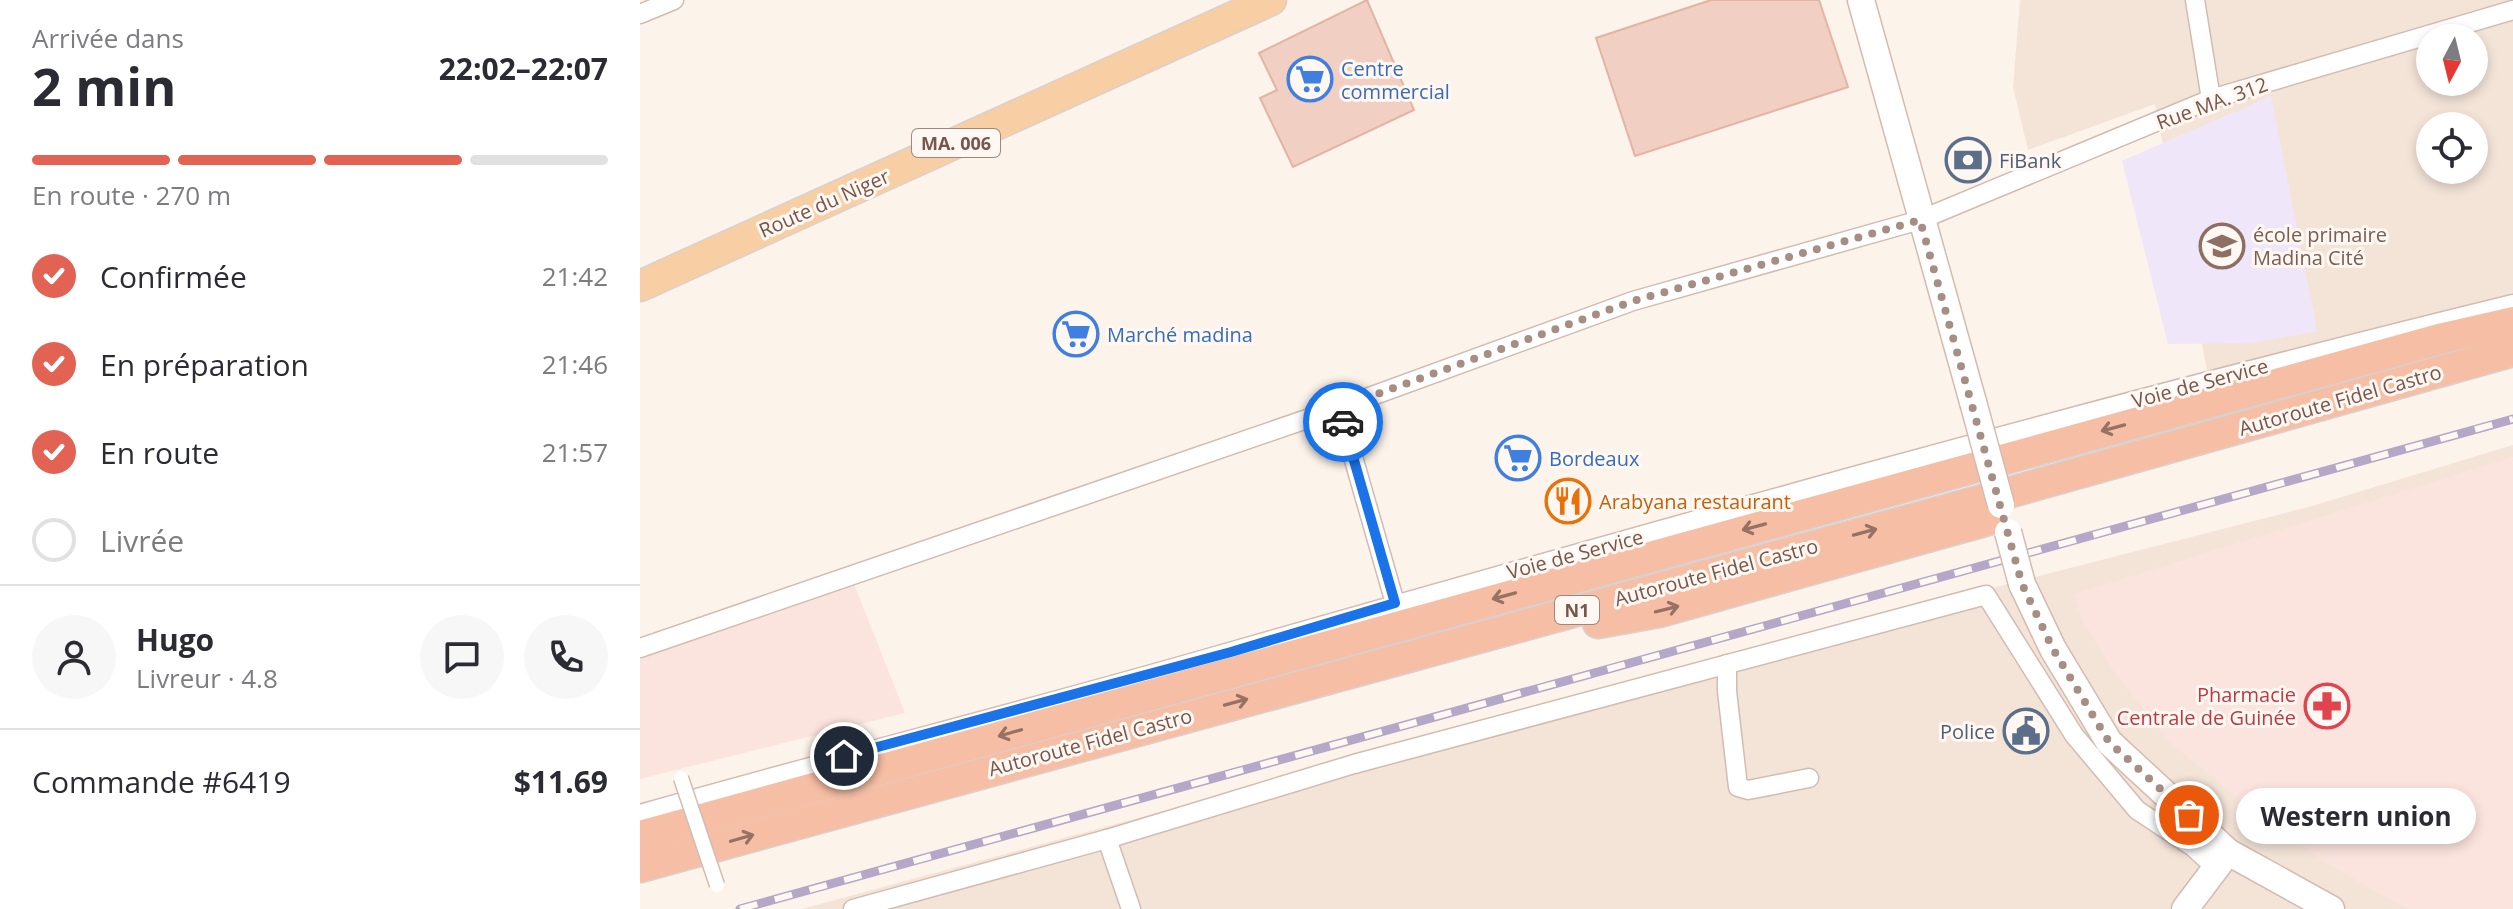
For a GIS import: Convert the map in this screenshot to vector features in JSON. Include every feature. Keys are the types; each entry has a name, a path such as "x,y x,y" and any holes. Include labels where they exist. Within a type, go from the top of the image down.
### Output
{"highway":[{"name":"Autoroute Fidel Castro","path":"640,836 2366,359 2513,322"},
{"name":"Autoroute Fidel Castro","path":"640,867 1990,498 2513,351"},
{"path":"1397,658 1659,612 2004,518 2513,370"}],"main road":[{"name":"Route du Niger","path":"640,286 1271,0"},
{"path":"1861,0 2022,584 2053,649 2109,742 2222,860 2331,909"},
{"path":"2185,909 2222,860"}],"street":[{"path":"640,14 674,0"},
{"path":"2195,0 2211,99"},
{"name":"Rue MA. 312","path":"640,648 1339,408 1633,301 1920,220 2211,99 2513,10"},
{"name":"Voie de Service","path":"640,814 1231,652 1943,450 2513,304"},
{"path":"1339,408 1395,603"},
{"path":"853,909 1107,839 1354,764 1986,595 2074,735 2137,810 2193,847 2222,860"},
{"path":"1727,664 1727,691 1738,787 1748,790 1809,778"},
{"path":"681,778 717,885"},
{"path":"1107,839 1131,909"}],"shaded area":[{"path":"2020,0 2513,0 2513,299 2209,380 2155,104 2028,150 2013,87"},
{"name":"école primaire Madina Cité","path":"2271,96 2317,331 2251,343 2168,344 2122,161"},
{"path":"2513,445 2513,909 802,909 1910,609 2312,506"},
{"name":"Pharmacie Centrale de Guinée","path":"2513,457 2513,909 2407,909 2328,864 2253,811 2168,740 2115,673 2081,617 2075,594"},
{"path":"854,584 905,713 640,779 640,659"}],"building":[{"name":"Centre commercial","path":"1367,0 1414,110 1293,167 1260,98 1277,90 1259,53"},
{"path":"1711,0 1819,0 1848,87 1635,156 1596,38"}],"railway":[{"path":"740,909 2513,419"}],"way so far":[{"path":"1343,422 1339,408 1633,301 1920,220 2022,584 2053,649 2109,742 2189,815"}],"place":[{"name":"Centre commercial","path":"1310,79"},
{"name":"FiBank","path":"1968,160"},
{"name":"école primaire Madina Cité","path":"2222,246"},
{"name":"Marché madina","path":"1076,334"},
{"name":"Bordeaux","path":"1518,458"},
{"name":"Arabyana restaurant","path":"1568,501"},
{"name":"Pharmacie Centrale de Guinée","path":"2327,706"},
{"name":"Police","path":"2026,731"},
{"name":"Western union","path":"2189,815"}],"route":[{"path":"844,756 1231,652 1395,603 1343,422"}]}
